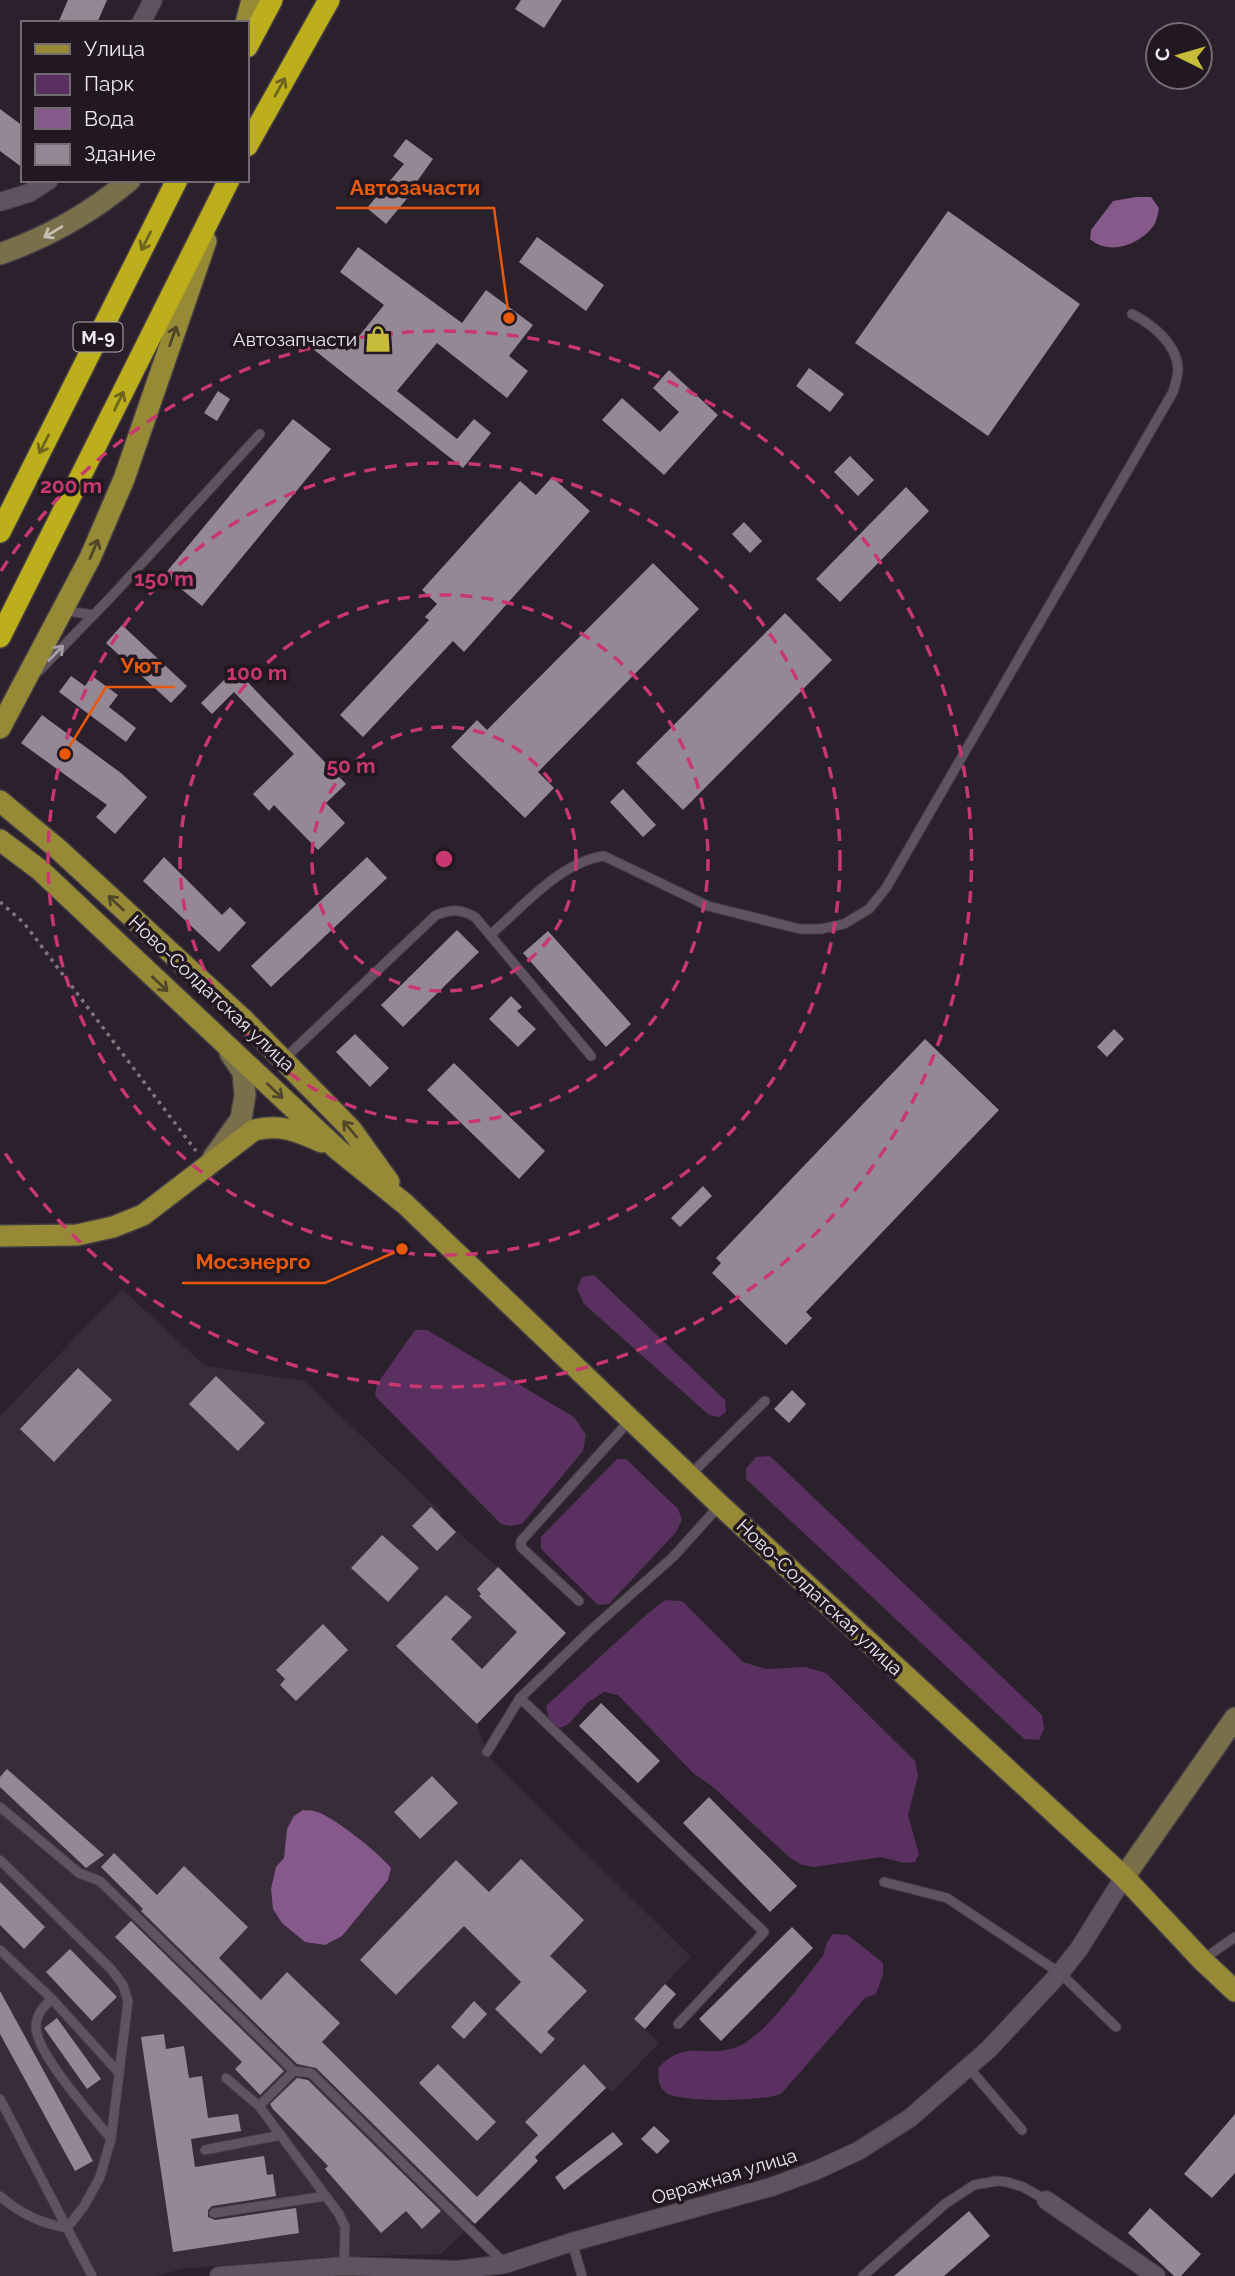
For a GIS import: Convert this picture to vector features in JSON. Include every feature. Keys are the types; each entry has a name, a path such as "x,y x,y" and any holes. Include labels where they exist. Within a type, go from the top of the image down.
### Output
{"highway":[{"path":"248,45 272,0"},
{"path":"248,144 329,0"},
{"name":"М-9","path":"0,532 176,182"},
{"name":"М-9","path":"0,637 229,182"}],"main road":[{"path":"247,21 252,0"},
{"path":"0,254 38,241 107,199 128,182"},
{"path":"0,728 90,558 124,480 229,182"},
{"name":"Ново-Солдатская улица","path":"0,802 58,849 243,1019 351,1129 405,1204"},
{"name":"Ново-Солдатская улица","path":"0,840 40,870 337,1149 405,1204 689,1476 1124,1877 1235,1991"},
{"path":"0,1236 77,1234 113,1227 142,1215 175,1192 241,1119 243,1072 225,1045"},
{"path":"203,1158 254,1130 272,1126 297,1131 337,1149"},
{"path":"1124,1877 1235,1718"}],"street":[{"path":"142,21 153,0"},
{"path":"0,202 29,192 46,182"},
{"name":"Овражная улица","path":"219,2276 344,2266 457,2270 505,2264 817,2170 858,2151 911,2118 969,2068 1060,1973 1079,1949 1124,1877"},
{"path":"1046,2200 1156,2276"}],"lane":[{"path":"490,935 566,868 588,858 604,856 708,906 800,929 821,929 844,924 869,909 892,877 1172,392 1178,372 1175,354 1161,334 1132,314"},
{"path":"20,691 260,434"},
{"path":"63,610 93,615"},
{"path":"283,1060 436,915 449,910 465,911 475,917 592,1056"},
{"path":"689,1476 765,1401"},
{"path":"579,1601 521,1547 521,1541 630,1420"},
{"path":"487,1752 520,1698 673,1557 720,1505"},
{"path":"520,1698 764,1931 678,2024"},
{"path":"0,1807 79,1873 100,1881 295,2071 311,2073 505,2264"},
{"path":"0,1860 111,1969 123,1986 128,2001 111,2139 100,2177 84,2206 67,2228"},
{"path":"884,1882 947,1898 1060,1973 1116,2027"},
{"path":"1202,1960 1235,1937"},
{"path":"0,1950 52,1999 119,2073"},
{"path":"52,1999 40,2009 36,2028 47,2058 111,2139"},
{"path":"969,2068 1022,2130"},
{"path":"259,2106 295,2071"},
{"path":"226,2078 259,2106 326,2196 345,2227 344,2266"},
{"path":"0,2099 92,2276"},
{"path":"205,2150 281,2135"},
{"path":"863,2276 945,2204 974,2185 997,2180 1007,2182 1046,2200"},
{"path":"0,2196 28,2217 67,2228"},
{"path":"214,2213 326,2196"},
{"path":"572,2242 582,2276"}],"path":[{"path":"0,902 24,923 203,1158"}],"shaded area":[{"path":"122,1289 205,1366 304,1381 434,1505 442,1513 440,1516 566,1633 477,1724 484,1745 491,1759 691,1957 665,1984 676,1994 645,2029 659,2043 613,2091 606,2088 535,2156 538,2161 441,2254 314,2258 181,2269 158,2276 0,2276 0,1416"}],"green space":[{"path":"594,1275 725,1400 726,1412 719,1417 709,1415 584,1304 577,1289 582,1277"},
{"path":"415,1330 427,1330 574,1417 586,1435 583,1451 522,1524 501,1524 375,1396 377,1384"},
{"path":"770,1456 1042,1715 1044,1729 1039,1740 1024,1739 746,1479 746,1469 756,1457"},
{"path":"617,1459 626,1459 678,1509 682,1520 676,1532 609,1604 598,1605 541,1549 541,1537"},
{"path":"665,1600 682,1601 743,1662 766,1669 805,1667 826,1673 915,1761 918,1776 908,1815 919,1854 915,1862 904,1863 881,1857 814,1867 802,1865 789,1857 713,1787 693,1773 618,1695 604,1692 587,1703 569,1724 560,1728 549,1721 546,1706"},
{"path":"833,1934 848,1935 883,1963 883,1974 876,1994 865,1998 782,2093 759,2098 703,2100 673,2096 662,2089 659,2067 669,2059 687,2051 723,2051 734,2048 758,2033 782,2008 823,1956 827,1942"}],"water":[{"path":"1151,197 1159,208 1155,223 1148,232 1124,246 1106,247 1090,239 1091,230 1113,201"},
{"path":"303,1810 314,1811 332,1819 391,1868 388,1880 342,1936 325,1945 305,1942 282,1923 273,1909 271,1889 276,1867 284,1858 287,1829 294,1816"}],"building":[{"path":"68,0 107,0 98,21 59,21"},
{"path":"521,0 562,0 544,28 515,9"},
{"path":"0,109 21,125 21,167 0,151"},
{"path":"406,139 433,159 413,187 415,189 386,224 367,208 404,164 393,156"},
{"path":"948,211 1080,304 988,436 855,343"},
{"path":"537,237 604,285 586,311 519,262"},
{"path":"358,247 462,323 486,290 533,325 509,356 528,371 507,398 437,343 397,391 457,439 474,419 491,433 463,468 313,349 325,334 347,351 384,305 340,272"},
{"path":"809,368 844,394 830,412 796,386"},
{"path":"669,370 718,415 664,475 602,420 622,398 660,432 679,412 653,388"},
{"path":"218,391 230,399 217,421 204,413"},
{"path":"293,419 331,449 202,606 164,575"},
{"path":"850,456 874,480 858,496 834,472"},
{"path":"552,477 590,511 464,652 453,641 363,737 340,715 429,620 425,617 437,604 422,590 520,481 536,495"},
{"path":"906,487 929,511 840,602 816,579"},
{"path":"744,522 762,541 750,553 732,534"},
{"path":"653,563 699,609 538,772 554,788 525,818 451,747 477,720 487,730"},
{"path":"785,613 832,660 683,810 636,763"},
{"path":"122,625 187,686 171,703 106,643"},
{"path":"235,669 346,784 326,803 345,823 318,850 274,805 269,811 253,794 294,754 234,692 212,714 201,703"},
{"path":"71,676 85,686 92,676 118,695 109,707 136,728 126,742 59,692"},
{"path":"42,715 121,773 147,797 115,834 96,817 107,805 21,743"},
{"path":"623,789 656,825 643,837 610,802"},
{"path":"164,857 222,915 230,907 246,923 219,952 143,881"},
{"path":"367,857 387,878 271,987 251,966"},
{"path":"457,930 479,952 403,1027 381,1005"},
{"path":"548,931 631,1024 606,1047 523,953"},
{"path":"511,996 522,1007 517,1011 536,1029 518,1047 489,1019"},
{"path":"1114,1029 1124,1039 1107,1057 1097,1047"},
{"path":"355,1034 389,1068 370,1087 336,1052"},
{"path":"925,1039 999,1110 806,1312 812,1318 786,1345 712,1273 721,1263 716,1258"},
{"path":"454,1063 545,1151 519,1179 427,1090"},
{"path":"703,1186 712,1196 680,1227 671,1218"},
{"path":"78,1368 112,1400 54,1462 20,1429"},
{"path":"216,1376 265,1423 238,1451 189,1404"},
{"path":"792,1390 806,1404 789,1423 774,1409"},
{"path":"431,1507 456,1532 437,1551 412,1526"},
{"path":"382,1535 419,1568 388,1602 351,1568"},
{"path":"498,1567 566,1633 477,1724 396,1646 446,1595 472,1617 451,1639 482,1669 517,1632 479,1596 481,1594 477,1589"},
{"path":"323,1624 348,1650 296,1701 280,1685 285,1679 276,1670"},
{"path":"601,1703 660,1761 638,1783 579,1726"},
{"path":"7,1769 104,1855 86,1868 0,1787 0,1777"},
{"path":"432,1776 458,1803 420,1839 394,1812"},
{"path":"709,1797 797,1886 770,1912 683,1823"},
{"path":"114,1853 157,1895 184,1866 248,1927 219,1958 261,2000 287,1972 340,2023 322,2042 477,2197 538,2135 525,2122 584,2064 606,2088 535,2157 538,2161 475,2224 316,2068 297,2064 141,1911 143,1909 101,1867"},
{"path":"521,1859 584,1920 550,1956 587,1991 547,2032 555,2039 541,2054 495,2009 521,1982 464,1926 396,1995 360,1960 456,1860 489,1892"},
{"path":"0,1882 45,1927 24,1949 0,1925"},
{"path":"131,1921 284,2071 260,2095 235,2069 242,2062 115,1937"},
{"path":"792,1927 813,1948 721,2041 699,2019"},
{"path":"70,1949 117,1997 92,2021 46,1972"},
{"path":"665,1984 676,1994 645,2029 634,2019"},
{"path":"0,1991 93,2161 75,2171 0,2034"},
{"path":"474,2001 487,2014 464,2039 451,2027"},
{"path":"57,2018 101,2079 87,2089 44,2028"},
{"path":"164,2034 166,2049 184,2046 189,2078 202,2076 208,2118 238,2114 241,2131 191,2139 195,2167 264,2156 267,2175 273,2174 276,2196 212,2206 208,2210 208,2217 215,2220 296,2208 299,2233 173,2252 141,2037"},
{"path":"438,2064 496,2122 477,2141 419,2083"},
{"path":"297,2078 308,2080 441,2211 422,2229 406,2211 381,2233 325,2169 328,2166 273,2109 270,2104"},
{"path":"1235,2114 1235,2173 1212,2198 1184,2174"},
{"path":"654,2126 670,2141 657,2154 641,2139"},
{"path":"613,2132 623,2144 564,2190 555,2177"},
{"path":"1150,2208 1201,2254 1181,2276 1174,2276 1128,2233"},
{"path":"969,2211 990,2236 944,2276 894,2276"}],"place":[{"name":"Автозачасти","path":"509,318"},
{"name":"Автозапчасти","path":"378,339"},
{"name":"Уют","path":"65,754"},
{"name":"Мосэнерго","path":"402,1249"}]}
